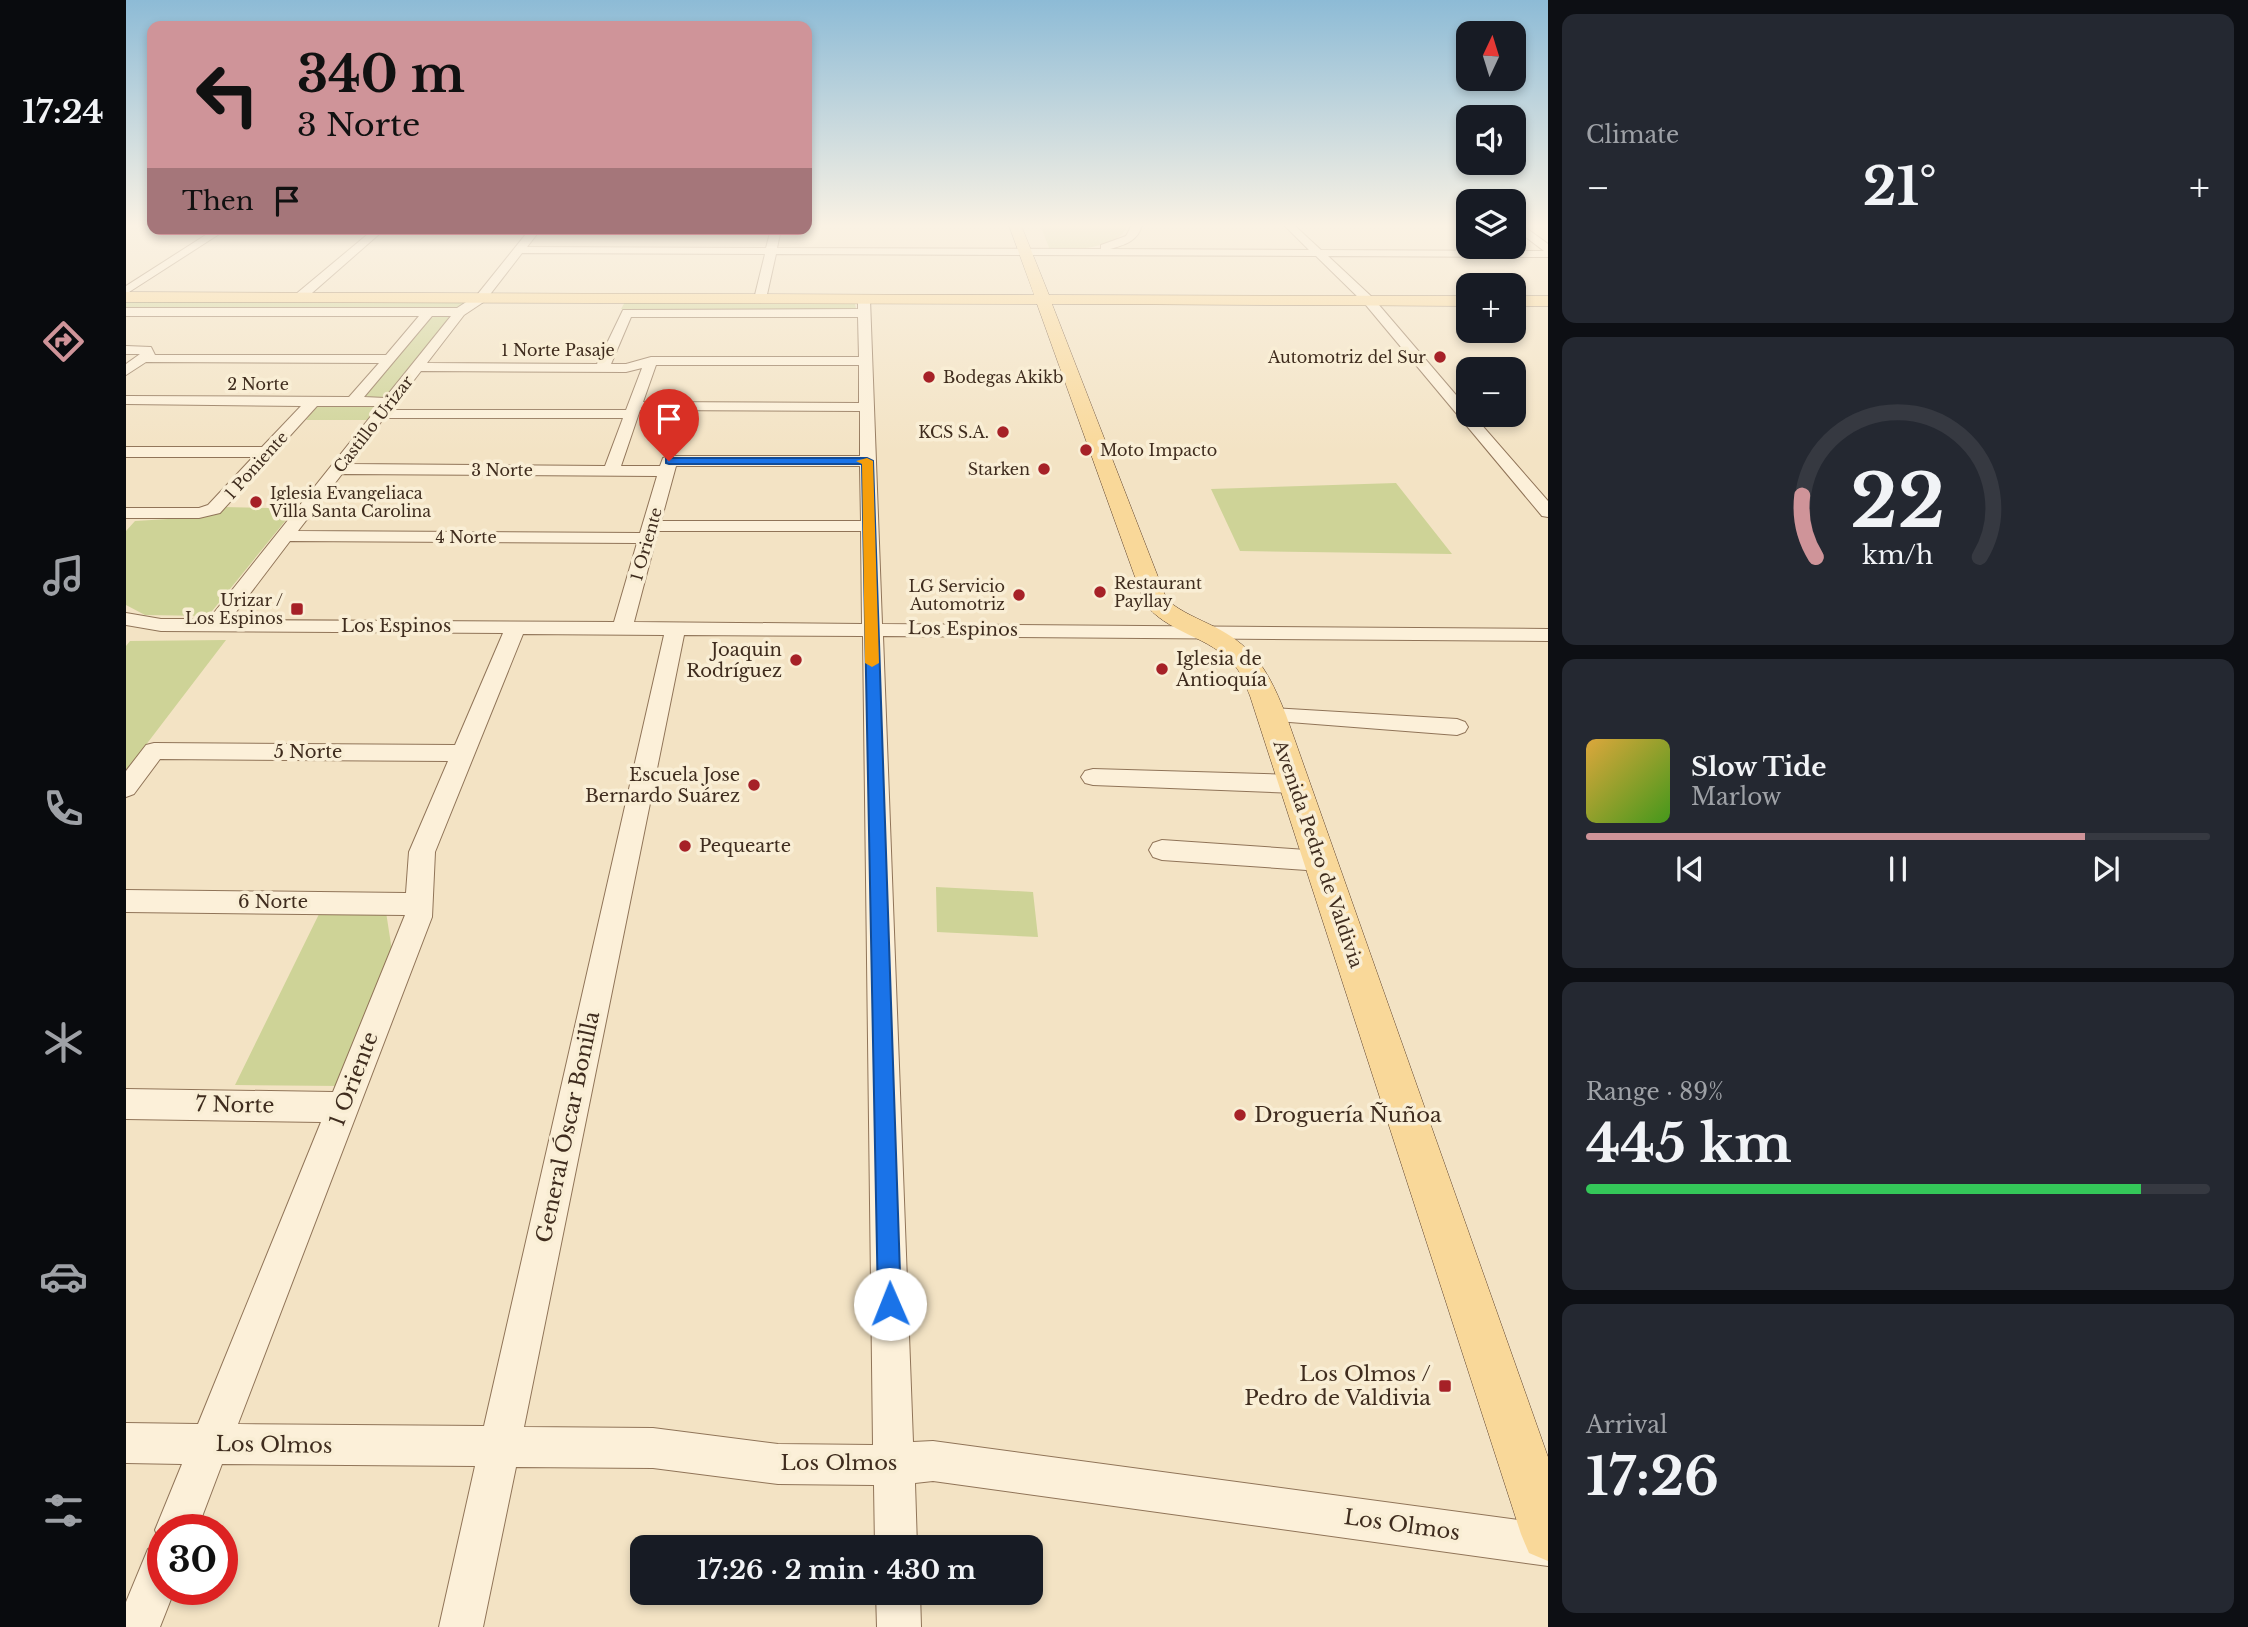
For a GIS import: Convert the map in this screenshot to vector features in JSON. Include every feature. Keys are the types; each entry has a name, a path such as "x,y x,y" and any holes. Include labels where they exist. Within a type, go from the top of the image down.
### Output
{"main road":[{"path":"789,301 864,306 1015,301"},
{"name":"Avenida Pedro de Valdivia","path":"1042,301 1155,600 1168,613 1234,649 1250,664 1272,715 1548,1534"},
{"path":"1526,301 1548,301"}],"street":[{"name":"Castillo Urizar","path":"215,625 460,312 477,301"},
{"path":"1370,301 1548,512"},
{"path":"602,368 627,313 864,306 896,1535"},
{"path":"126,312 460,312"},
{"name":"Castillo Urizar","path":"353,402 429,312"},
{"path":"126,350 146,350 151,359 389,359"},
{"path":"126,371 147,355"},
{"path":"611,471 651,361"},
{"name":"1 Norte Pasaje","path":"417,367 626,368 651,361 865,361"},
{"name":"2 Norte","path":"126,400 353,402 385,408 633,410 866,407"},
{"name":"1 Poniente","path":"126,513 208,512 219,506 313,401"},
{"path":"126,452 267,453"},
{"name":"3 Norte","path":"337,469 611,471 668,466 867,461"},
{"name":"1 Oriente","path":"623,626 668,466"},
{"name":"4 Norte","path":"285,536 649,532 869,526"},
{"name":"Los Espinos","path":"129,623 1548,635"},
{"name":"1 Oriente","path":"182,1514 418,917 419,863 516,626"},
{"name":"General Óscar Bonilla","path":"461,1627 676,627"},
{"path":"1272,715 1457,727"},
{"name":"5 Norte","path":"126,788 154,751 463,754"},
{"path":"1093,777 1295,784"},
{"path":"1162,850 1321,861"},
{"name":"6 Norte","path":"126,901 420,904"},
{"name":"7 Norte","path":"126,1104 343,1107"},
{"name":"Los Olmos","path":"126,1443 653,1448 778,1464 949,1462 1548,1545"},
{"path":"138,1627 147,1604"},
{"path":"898,1605 899,1627"}],"green space":[{"path":"126,301 469,301 452,311 126,309"},
{"path":"625,302 855,303 856,309 621,309"},
{"path":"445,315 449,318 385,397 362,397 429,318"},
{"path":"320,403 379,404 367,420 306,420"},
{"path":"1396,483 1452,554 1240,551 1211,489"},
{"path":"223,507 268,508 290,515 208,616 145,615 126,605 126,531 135,521 201,517"},
{"path":"226,640 126,771 126,646 130,641"},
{"path":"936,887 1033,892 1038,937 937,932"},
{"path":"320,912 386,912 393,957 343,1086 235,1085"}],"slow traffic":[{"path":"861,461 867,461 872,663"}],"place":[{"name":"Automotriz del Sur","path":"1440,357"},
{"name":"Bodegas Akikb","path":"929,377"},
{"name":"KCS S.A.","path":"1003,432"},
{"name":"Moto Impacto","path":"1086,450"},
{"name":"Starken","path":"1044,469"},
{"name":"Iglesia Evangeliaca Villa Santa Carolina","path":"256,502"},
{"name":"Restaurant Payllay","path":"1100,592"},
{"name":"LG Servicio Automotriz","path":"1019,595"},
{"name":"Urizar / Los Espinos","path":"297,609"},
{"name":"Joaquin Rodríguez","path":"796,660"},
{"name":"Iglesia de Antioquía","path":"1162,669"},
{"name":"Escuela Jose Bernardo Suárez","path":"754,785"},
{"name":"Pequearte","path":"685,846"},
{"name":"Droguería Ñuñoa","path":"1240,1115"},
{"name":"Los Olmos / Pedro de Valdivia","path":"1445,1386"}],"route":[{"path":"669,461 867,461 890,1304"}]}
